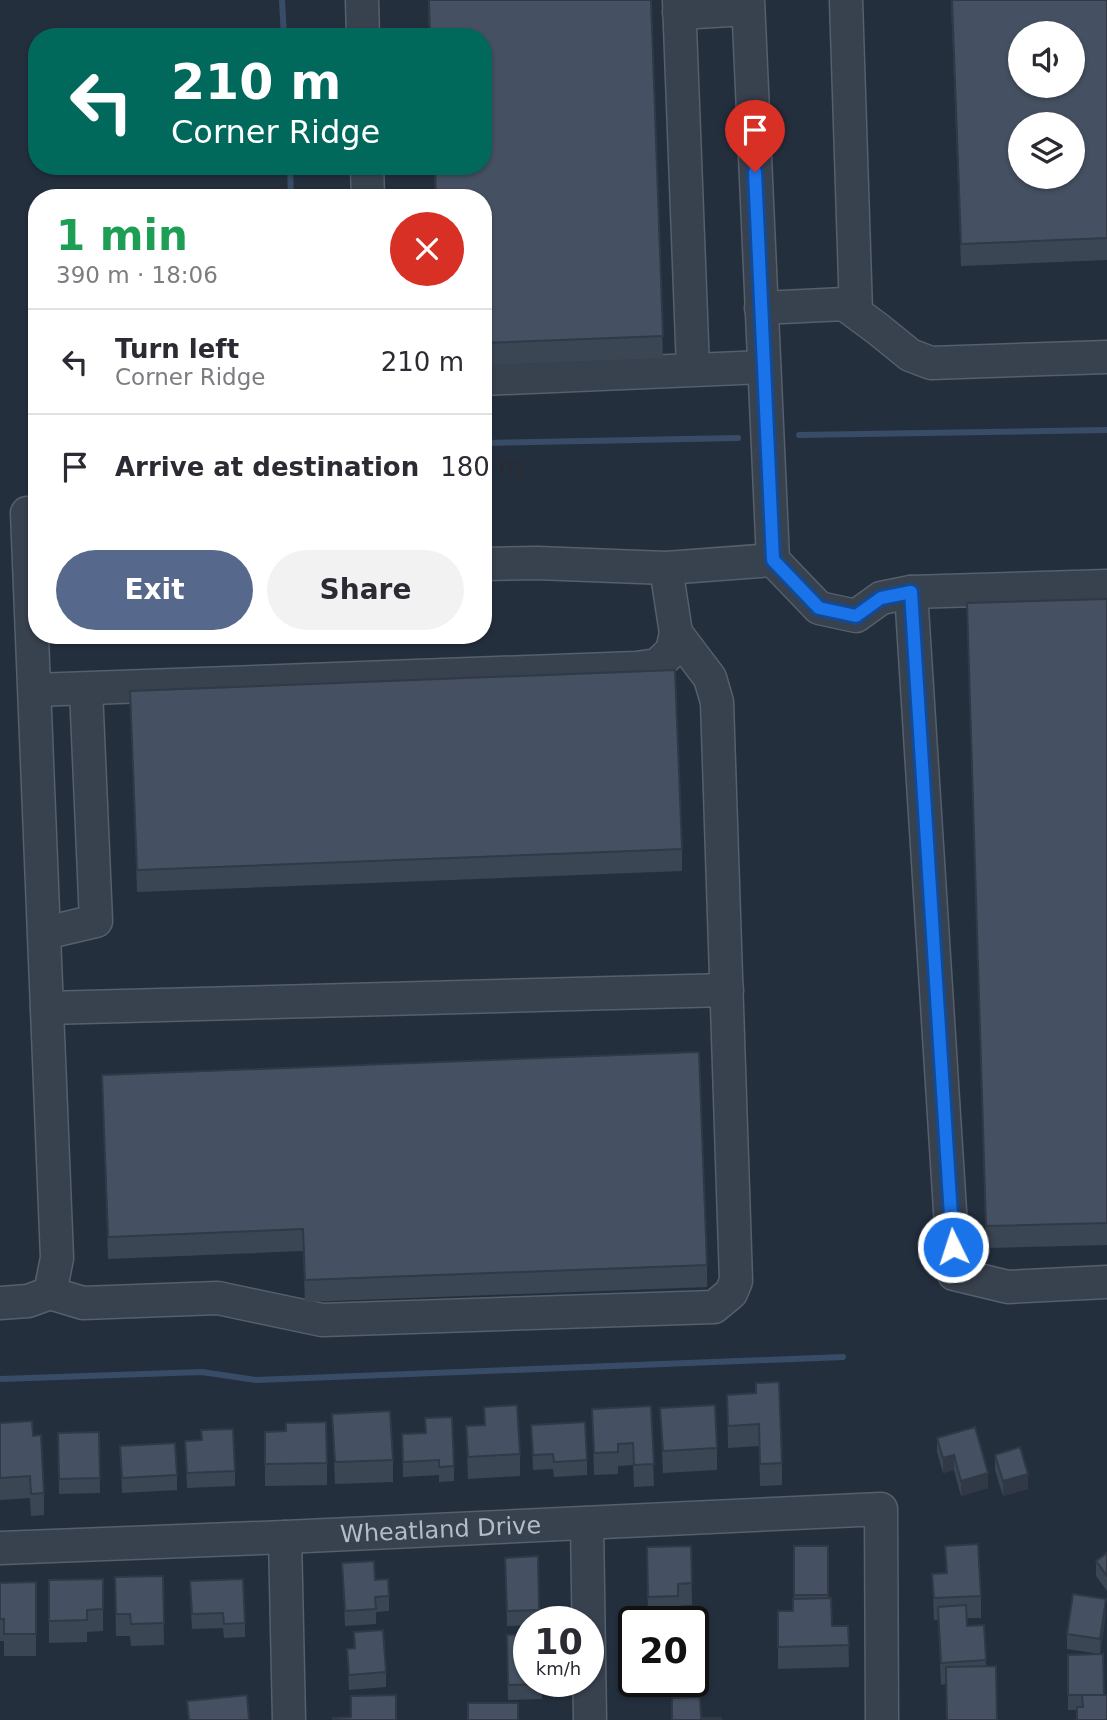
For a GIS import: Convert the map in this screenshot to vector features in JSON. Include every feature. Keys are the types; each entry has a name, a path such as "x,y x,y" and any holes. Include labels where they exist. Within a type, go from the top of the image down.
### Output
{"street":[{"path":"362,0 363,28"},
{"path":"846,0 856,312"},
{"path":"693,369 679,6 748,5 773,560 819,608 856,616 881,598 911,592 1107,586"},
{"path":"761,307 844,304 910,355 930,363 1107,357"},
{"path":"492,379 764,366"},
{"path":"21,513 28,609"},
{"path":"492,564 666,568 773,560"},
{"path":"34,691 636,668 657,665 672,651 676,634 666,568"},
{"path":"911,592 954,1274 1008,1287 1107,1282"},
{"path":"0,1303 28,1301 50,1293 83,1303 218,1298 322,1320 714,1307 731,1293 736,1281 718,702 710,678 676,634"},
{"path":"31,644 57,1258 50,1293"},
{"path":"45,933 96,921 86,689"},
{"path":"47,1008 727,990"},
{"name":"Wheatland Drive","path":"0,1548 881,1509 882,1720"},
{"path":"587,1523 590,1720"},
{"path":"285,1537 289,1720"}],"building":[{"path":"429,0 651,0 663,336 492,343 492,189 436,189 435,175 492,175 492,28 430,28"},
{"path":"952,0 1107,0 1107,238 961,244"},
{"path":"1107,599 1107,1223 986,1226 967,603"},
{"path":"675,670 682,849 137,870 130,691"},
{"path":"699,1052 707,1265 305,1280 303,1229 108,1237 102,1075"},
{"path":"779,1382 782,1463 760,1464 759,1424 728,1426 727,1395 756,1393 756,1383"},
{"path":"517,1405 520,1454 468,1457 466,1426 485,1425 484,1407"},
{"path":"715,1405 717,1448 663,1451 660,1408"},
{"path":"651,1406 654,1464 634,1465 633,1443 618,1444 618,1452 594,1453 592,1409"},
{"path":"390,1411 393,1460 335,1462 332,1414"},
{"path":"452,1417 454,1466 439,1467 439,1460 403,1462 402,1434 426,1433 425,1418"},
{"path":"32,1421 33,1436 41,1435 44,1493 31,1494 30,1476 0,1478 0,1423"},
{"path":"326,1422 327,1463 265,1464 265,1432 286,1431 286,1423"},
{"path":"585,1422 587,1460 554,1462 553,1454 533,1455 531,1425"},
{"path":"975,1427 988,1473 961,1481 954,1455 943,1458 937,1438"},
{"path":"233,1429 235,1471 187,1473 185,1441 202,1440 201,1430"},
{"path":"99,1432 100,1478 59,1479 58,1433"},
{"path":"175,1443 177,1475 122,1478 120,1446"},
{"path":"1020,1447 1028,1474 1003,1481 995,1455"},
{"path":"978,1544 981,1596 934,1598 932,1574 947,1573 945,1546"},
{"path":"691,1546 692,1583 678,1584 678,1596 648,1597 647,1547"},
{"path":"794,1546 828,1546 828,1595 794,1595"},
{"path":"1107,1553 1107,1576 1096,1561"},
{"path":"538,1556 539,1606 513,1606 513,1611 507,1611 505,1558"},
{"path":"374,1561 375,1580 388,1579 389,1596 375,1597 376,1609 345,1611 342,1563"},
{"path":"163,1576 164,1623 131,1624 130,1614 116,1614 115,1577"},
{"path":"103,1579 103,1609 87,1610 87,1620 49,1621 49,1580"},
{"path":"243,1579 245,1623 224,1624 223,1613 192,1614 190,1581"},
{"path":"36,1582 36,1634 4,1634 4,1619 0,1619 0,1583"},
{"path":"1073,1594 1106,1599 1100,1639 1067,1634"},
{"path":"831,1598 832,1626 848,1626 849,1645 778,1647 778,1611 793,1611 793,1599"},
{"path":"966,1605 967,1626 984,1625 986,1660 941,1663 938,1607"},
{"path":"383,1630 386,1672 349,1675 347,1649 355,1648 354,1632"},
{"path":"507,1635 513,1635 513,1685 508,1685"},
{"path":"1103,1654 1104,1695 1068,1695 1068,1655"},
{"path":"996,1666 997,1720 947,1720 946,1667"},
{"path":"247,1695 249,1720 189,1720 187,1701"},
{"path":"396,1695 396,1720 333,1720 351,1717 351,1696"},
{"path":"1082,1695 1107,1695 1107,1720 1077,1720 1077,1707 1083,1707"},
{"path":"700,1697 701,1718 721,1720 672,1720 672,1698"},
{"path":"468,1703 518,1703 518,1720 468,1720"}],"waterway":[{"path":"282,0 284,28"},
{"path":"290,175 291,189"},
{"path":"799,435 1107,430"},
{"path":"492,443 738,438"},
{"path":"0,1379 202,1372 256,1380 843,1357"}],"route":[{"path":"755,172 773,560 819,608 856,616 881,598 911,592 953,1247"}]}
